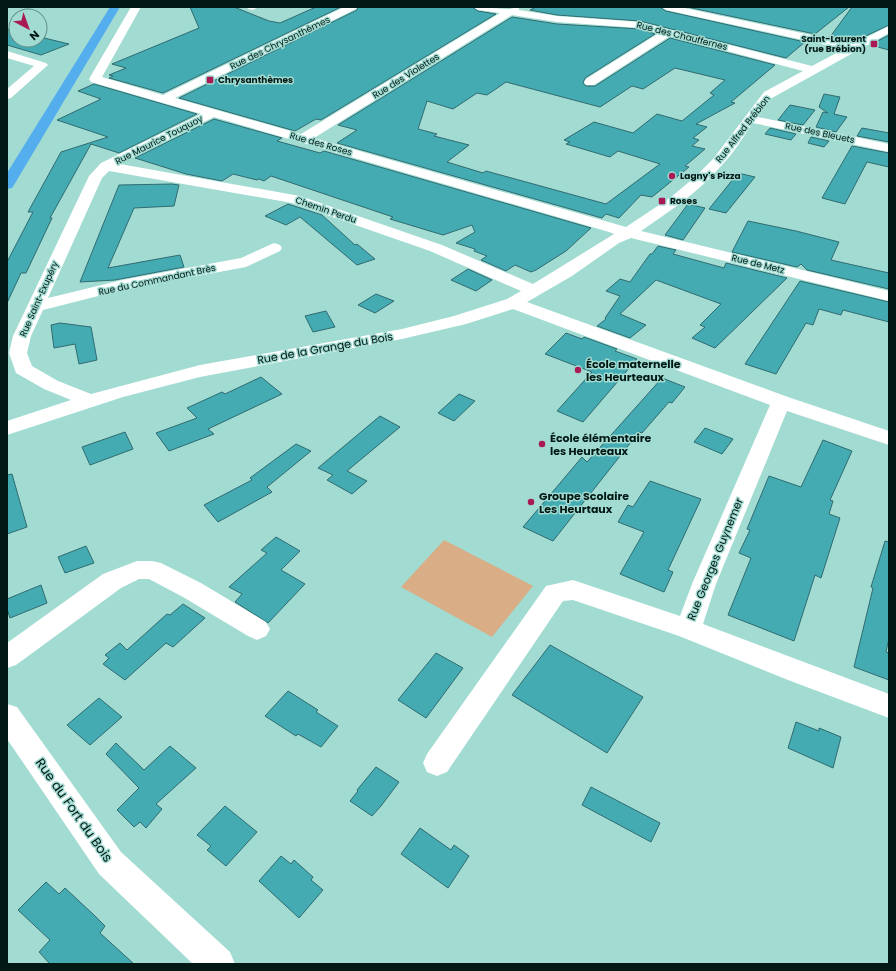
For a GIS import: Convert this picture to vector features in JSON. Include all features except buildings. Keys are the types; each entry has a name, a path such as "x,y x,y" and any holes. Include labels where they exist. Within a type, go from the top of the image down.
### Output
{"highway":[{"path":"94,19 104,7"},
{"path":"7,185 115,7"}],"street":[{"name":"Rue des Roses","path":"136,7 95,79 628,232"},
{"name":"Rue des Chrysanthèmes","path":"164,99 352,7"},
{"name":"Rue des Chauffernes","path":"478,7 514,9 557,19 640,25 813,70"},
{"path":"666,7 854,48"},
{"name":"Rue des Violettes","path":"303,139 514,9"},
{"name":"Rue Alfred Brébion","path":"628,232 676,200 700,180 718,162 768,95 889,29"},
{"path":"590,82 669,32"},
{"path":"7,54 42,65 7,95"},
{"name":"Rue Maurice Touquoy","path":"106,166 212,113"},
{"name":"Rue des Bleuets","path":"751,118 889,148"},
{"name":"Chemin Perdu","path":"106,166 295,199 436,248 535,291"},
{"name":"Rue Saint-Exupéry","path":"91,401 51,385 23,368 18,353 22,336 37,306 89,188 96,176 106,166"},
{"name":"Rue de la Grange du Bois","path":"7,428 117,392 200,371 402,334 460,320 513,303 535,291 628,232"},
{"name":"Rue de Metz","path":"628,232 889,296"},
{"name":"Rue du Commandant Brès","path":"37,306 122,285 246,262 274,248"},
{"path":"513,303 781,402 889,438"},
{"name":"Rue Georges Guynemer","path":"781,402 704,584 688,629 889,706"},
{"path":"7,657 112,581 137,570 152,570 192,590 257,630"},
{"path":"437,763 555,593 573,590 688,629"},
{"name":"Rue du Fort du Bois","path":"7,716 110,863 218,964"}],"shaded area":[{"path":"444,540 533,586 492,637 401,587"}],"place":[{"name":"Saint-Laurent (rue Brébion)","path":"874,44"},
{"name":"Chrysanthèmes","path":"210,80"},
{"name":"Lagny's Pizza","path":"672,176"},
{"name":"Roses","path":"662,201"},
{"name":"École maternelle les Heurteaux","path":"578,370"},
{"name":"École élémentaire les Heurteaux","path":"542,444"},
{"name":"Groupe Scolaire Les Heurtaux","path":"531,502"}]}
